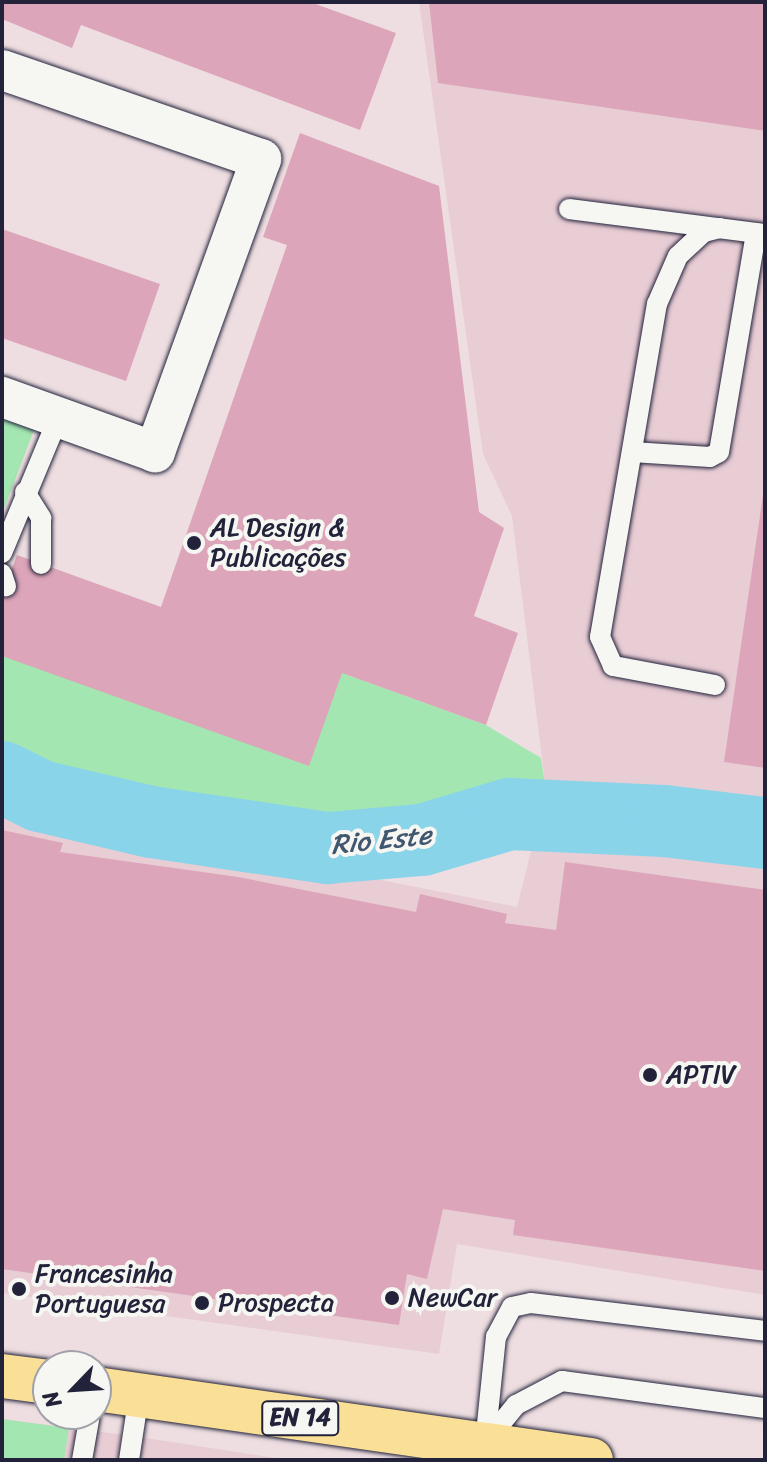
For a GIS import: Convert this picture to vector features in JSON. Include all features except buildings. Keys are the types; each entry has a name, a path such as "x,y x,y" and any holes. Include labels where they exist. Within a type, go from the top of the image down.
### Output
{"main road":[{"path":"2,1376 32,1380"},
{"name":"EN 14","path":"112,1391 467,1448 591,1460"}],"street":[{"path":"2,70 261,159 155,452 2,397"}],"lane":[{"path":"569,209 760,234 719,452 710,457 632,452"},
{"path":"715,685 626,671 613,666 604,653 600,637 657,304 667,278 693,240 720,228"},
{"path":"2,553 59,416"},
{"path":"25,492 41,518 41,564"},
{"path":"467,1448 496,1337 512,1307 531,1303 765,1331"},
{"path":"467,1448 516,1405 562,1381 765,1408"},
{"path":"129,1460 139,1395"},
{"path":"82,1460 87,1430"}],"shaded area":[{"path":"419,2 765,2 765,1295 457,1244 439,1354 2,1293 2,805 517,907 546,791 512,516 483,454"},
{"path":"2,1419 32,1423 32,1430 87,1430 288,1460 2,1460"}],"green space":[{"path":"2,417 34,430 2,514"},
{"path":"2,656 342,673 486,725 541,758 546,791 491,788 410,825 325,833 189,813 27,770 2,756"},
{"path":"2,1419 32,1423 32,1430 69,1430 64,1460 2,1460"}],"waterway":[{"name":"Rio Este","path":"2,777 40,796 151,822 328,848 422,840 510,814 664,821 765,833"}],"place":[{"name":"AL Design & Publicações","path":"194,543"},
{"name":"APTIV","path":"650,1075"},
{"name":"Francesinha Portuguesa","path":"19,1289"},
{"name":"NewCar","path":"392,1298"},
{"name":"Prospecta","path":"202,1303"}]}
